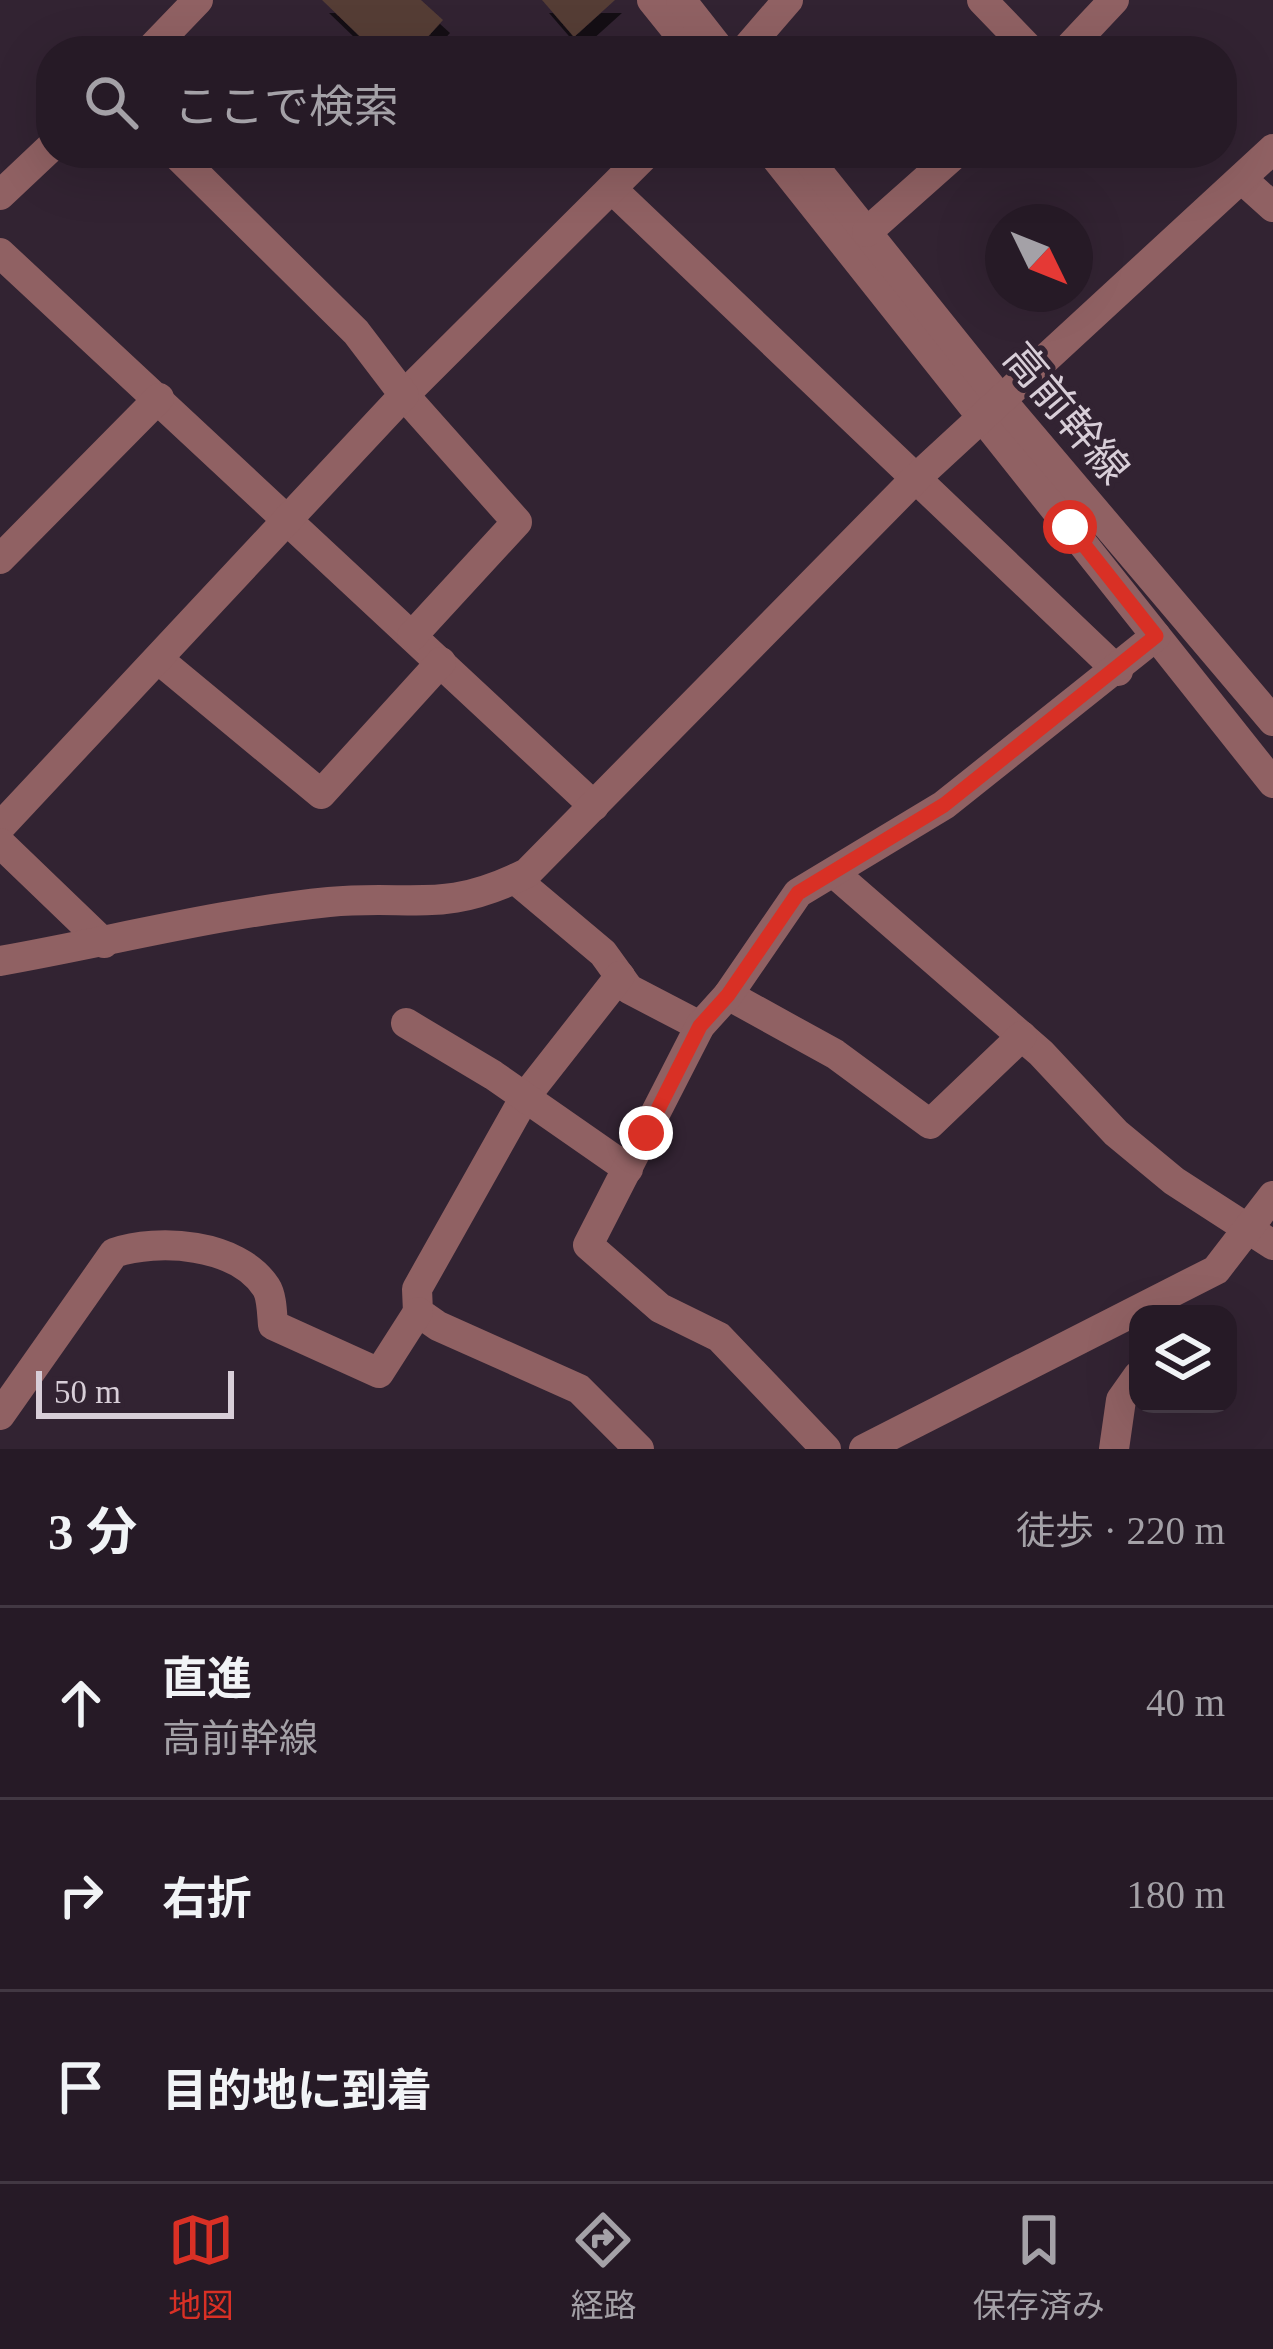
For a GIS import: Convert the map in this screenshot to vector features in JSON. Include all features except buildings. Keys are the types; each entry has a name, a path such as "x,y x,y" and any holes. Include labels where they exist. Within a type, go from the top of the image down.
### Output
{"street":[{"path":"163,36 198,0"},
{"path":"652,0 681,36"},
{"path":"681,0 710,36"},
{"path":"757,36 788,0"},
{"path":"982,0 1017,36"},
{"path":"1080,36 1114,0"},
{"path":"0,961 330,902 441,903 486,893 515,879 594,806 914,481 1244,180 1273,148"},
{"path":"0,195 36,161"},
{"path":"190,168 356,332 404,395 517,522 412,636"},
{"path":"0,826 404,395 633,168"},
{"name":"高前幹線","path":"785,168 992,409 1273,721"},
{"name":"高前幹線","path":"815,168 867,232 1156,636 1273,783"},
{"path":"867,232 939,168"},
{"path":"1244,180 1273,207"},
{"path":"613,190 1118,671"},
{"path":"5,267 158,398 594,806"},
{"path":"0,559 158,398"},
{"path":"826,1449 719,1337 660,1308 588,1245 700,1026 728,995 798,893 944,805 1118,671 1156,636"},
{"path":"158,659 321,794 441,662"},
{"path":"0,843 104,943"},
{"path":"834,873 1022,1036 1115,1133 1174,1181 1260,1238"},
{"path":"515,879 602,953 629,989 700,1026"},
{"path":"0,1415 114,1253 138,1245 197,1247 245,1268 268,1289 273,1325 379,1373 418,1312 417,1289 425,1267 525,1097 620,976"},
{"path":"728,995 835,1054 930,1124 1022,1036"},
{"path":"406,1023 628,1169"},
{"path":"864,1449 1216,1270 1260,1238 1273,1196"},
{"path":"1191,1305 1216,1270"},
{"path":"418,1312 438,1326 579,1389 639,1449"},
{"path":"1114,1449 1120,1400 1129,1388"}],"route":[{"path":"646,1133 700,1026 728,995 798,893 944,805 1118,671 1156,636 1070,527"}]}
